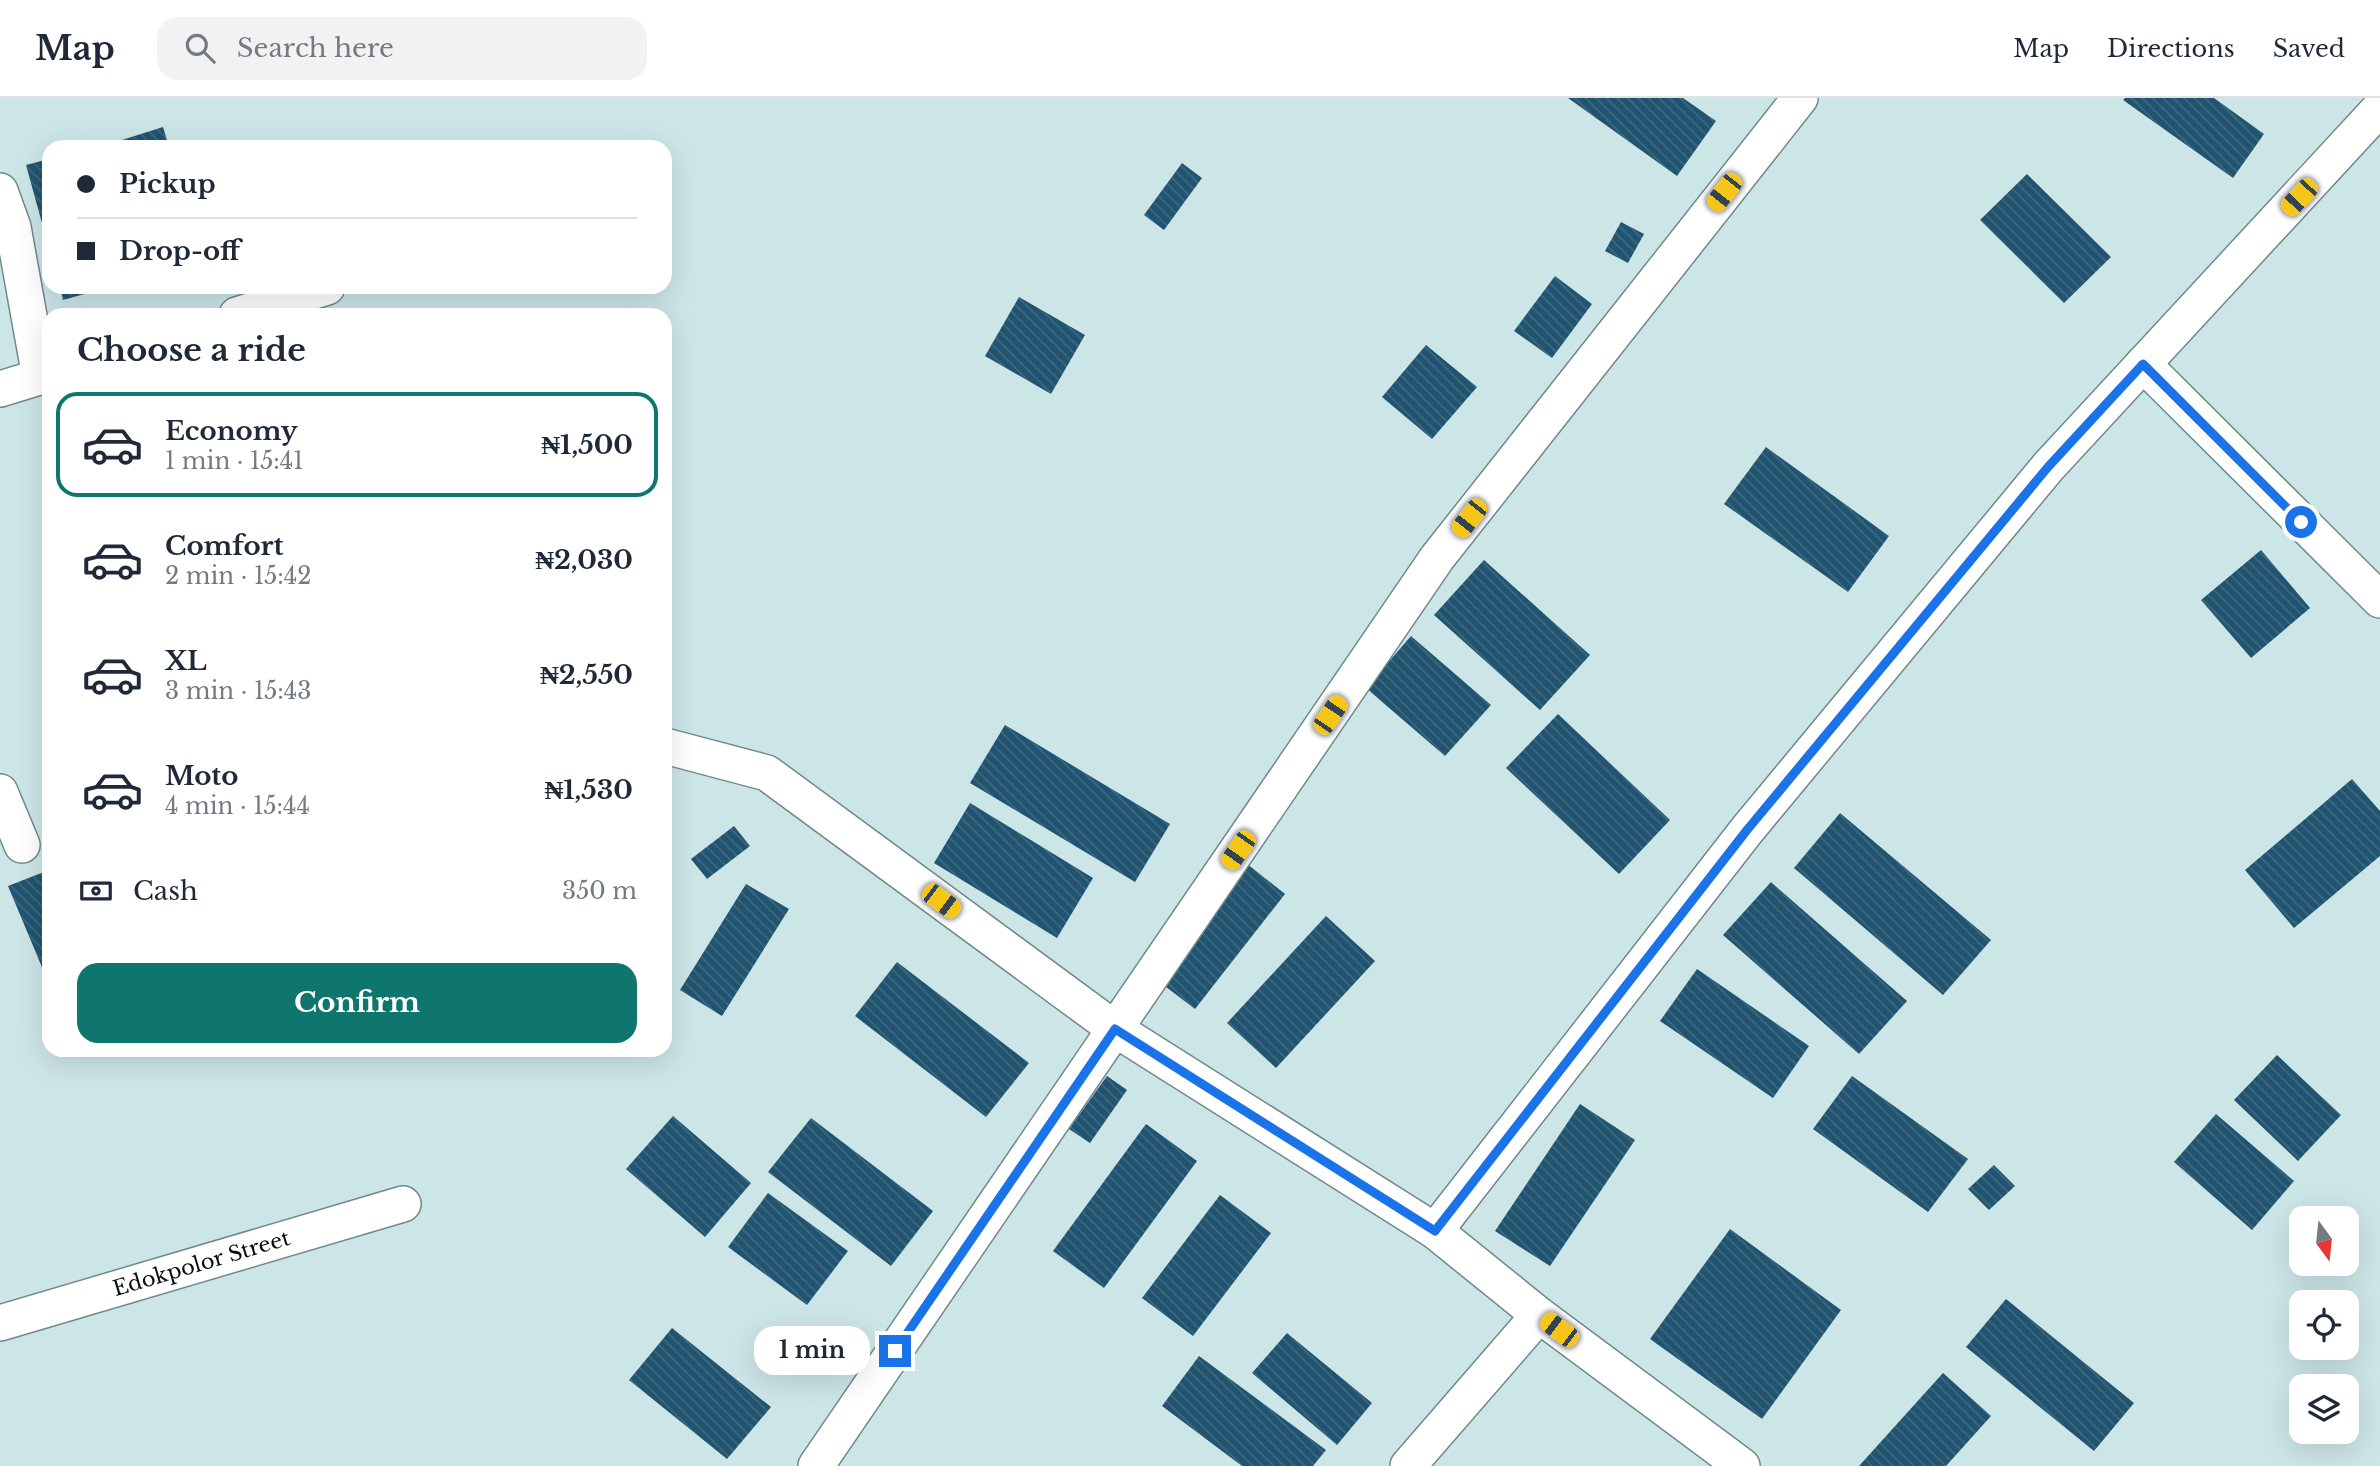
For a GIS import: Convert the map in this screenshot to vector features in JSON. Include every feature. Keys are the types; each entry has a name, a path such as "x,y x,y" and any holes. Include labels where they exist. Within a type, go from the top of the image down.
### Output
{"street":[{"path":"816,1466 1437,558 1800,98"},
{"path":"1435,1231 1747,830 2048,467 2380,108"},
{"path":"0,191 13,227 42,361"},
{"path":"260,308 304,294"},
{"path":"2143,364 2380,600"},
{"path":"0,389 42,376"},
{"path":"672,748 767,772 1115,1029 1435,1231 1539,1315 1742,1466"},
{"path":"0,792 24,844"},
{"name":"Edokpolor Street","path":"0,1323 403,1204"},
{"path":"1408,1466 1539,1315"}],"building":[{"path":"1568,98 1683,98 1716,121 1677,176"},
{"path":"2214,98 2264,134 2233,178 2123,100"},
{"path":"163,127 167,140 122,140"},
{"path":"42,161 42,223 26,165"},
{"path":"1182,163 1202,178 1164,230 1144,215"},
{"path":"2027,174 2111,257 2064,303 1980,220"},
{"path":"1621,222 1644,234 1628,263 1605,251"},
{"path":"1555,276 1592,304 1552,358 1514,331"},
{"path":"62,294 84,294 63,300"},
{"path":"1019,297 1085,335 1051,394 985,356"},
{"path":"1426,345 1477,387 1432,439 1382,397"},
{"path":"1766,447 1889,536 1848,592 1724,504"},
{"path":"2261,550 2310,608 2251,658 2201,600"},
{"path":"1484,560 1590,655 1540,710 1434,615"},
{"path":"1411,636 1491,705 1445,756 1366,688"},
{"path":"1558,714 1670,820 1619,874 1506,768"},
{"path":"1005,725 1170,824 1135,882 970,783"},
{"path":"2352,779 2380,811 2380,856 2294,928 2245,870"},
{"path":"970,803 1093,878 1057,938 934,863"},
{"path":"1840,813 1991,940 1943,995 1794,868"},
{"path":"734,826 750,846 707,879 691,859"},
{"path":"1236,855 1285,894 1195,1009 1145,971"},
{"path":"42,873 42,967 8,886"},
{"path":"1771,882 1907,1001 1859,1054 1723,935"},
{"path":"746,884 789,909 722,1016 680,990"},
{"path":"1326,916 1375,961 1276,1068 1227,1023"},
{"path":"897,962 1029,1063 986,1117 855,1016"},
{"path":"1697,969 1809,1046 1773,1098 1660,1021"},
{"path":"2277,1055 2341,1115 2298,1161 2234,1100"},
{"path":"1107,1076 1127,1090 1090,1143 1069,1129"},
{"path":"1852,1076 1968,1159 1928,1212 1813,1129"},
{"path":"1580,1104 1635,1140 1550,1266 1495,1231"},
{"path":"2216,1114 2294,1181 2252,1230 2174,1162"},
{"path":"673,1116 751,1183 705,1237 626,1169"},
{"path":"811,1118 933,1211 891,1266 768,1172"},
{"path":"1146,1124 1197,1161 1104,1288 1053,1251"},
{"path":"1994,1165 2015,1186 1989,1210 1968,1189"},
{"path":"768,1193 848,1251 807,1305 728,1247"},
{"path":"1220,1195 1271,1233 1193,1336 1142,1298"},
{"path":"1730,1229 1841,1310 1762,1419 1650,1339"},
{"path":"2006,1299 2134,1403 2094,1451 1966,1347"},
{"path":"672,1328 771,1407 727,1459 629,1380"},
{"path":"1287,1333 1372,1403 1337,1445 1252,1373"},
{"path":"1199,1356 1326,1450 1313,1466 1242,1466 1162,1406"},
{"path":"1943,1373 1991,1416 1946,1466 1859,1466"}],"route":[{"path":"895,1351 1115,1029 1435,1231 1747,830 2048,467 2143,364 2301,522"}]}
